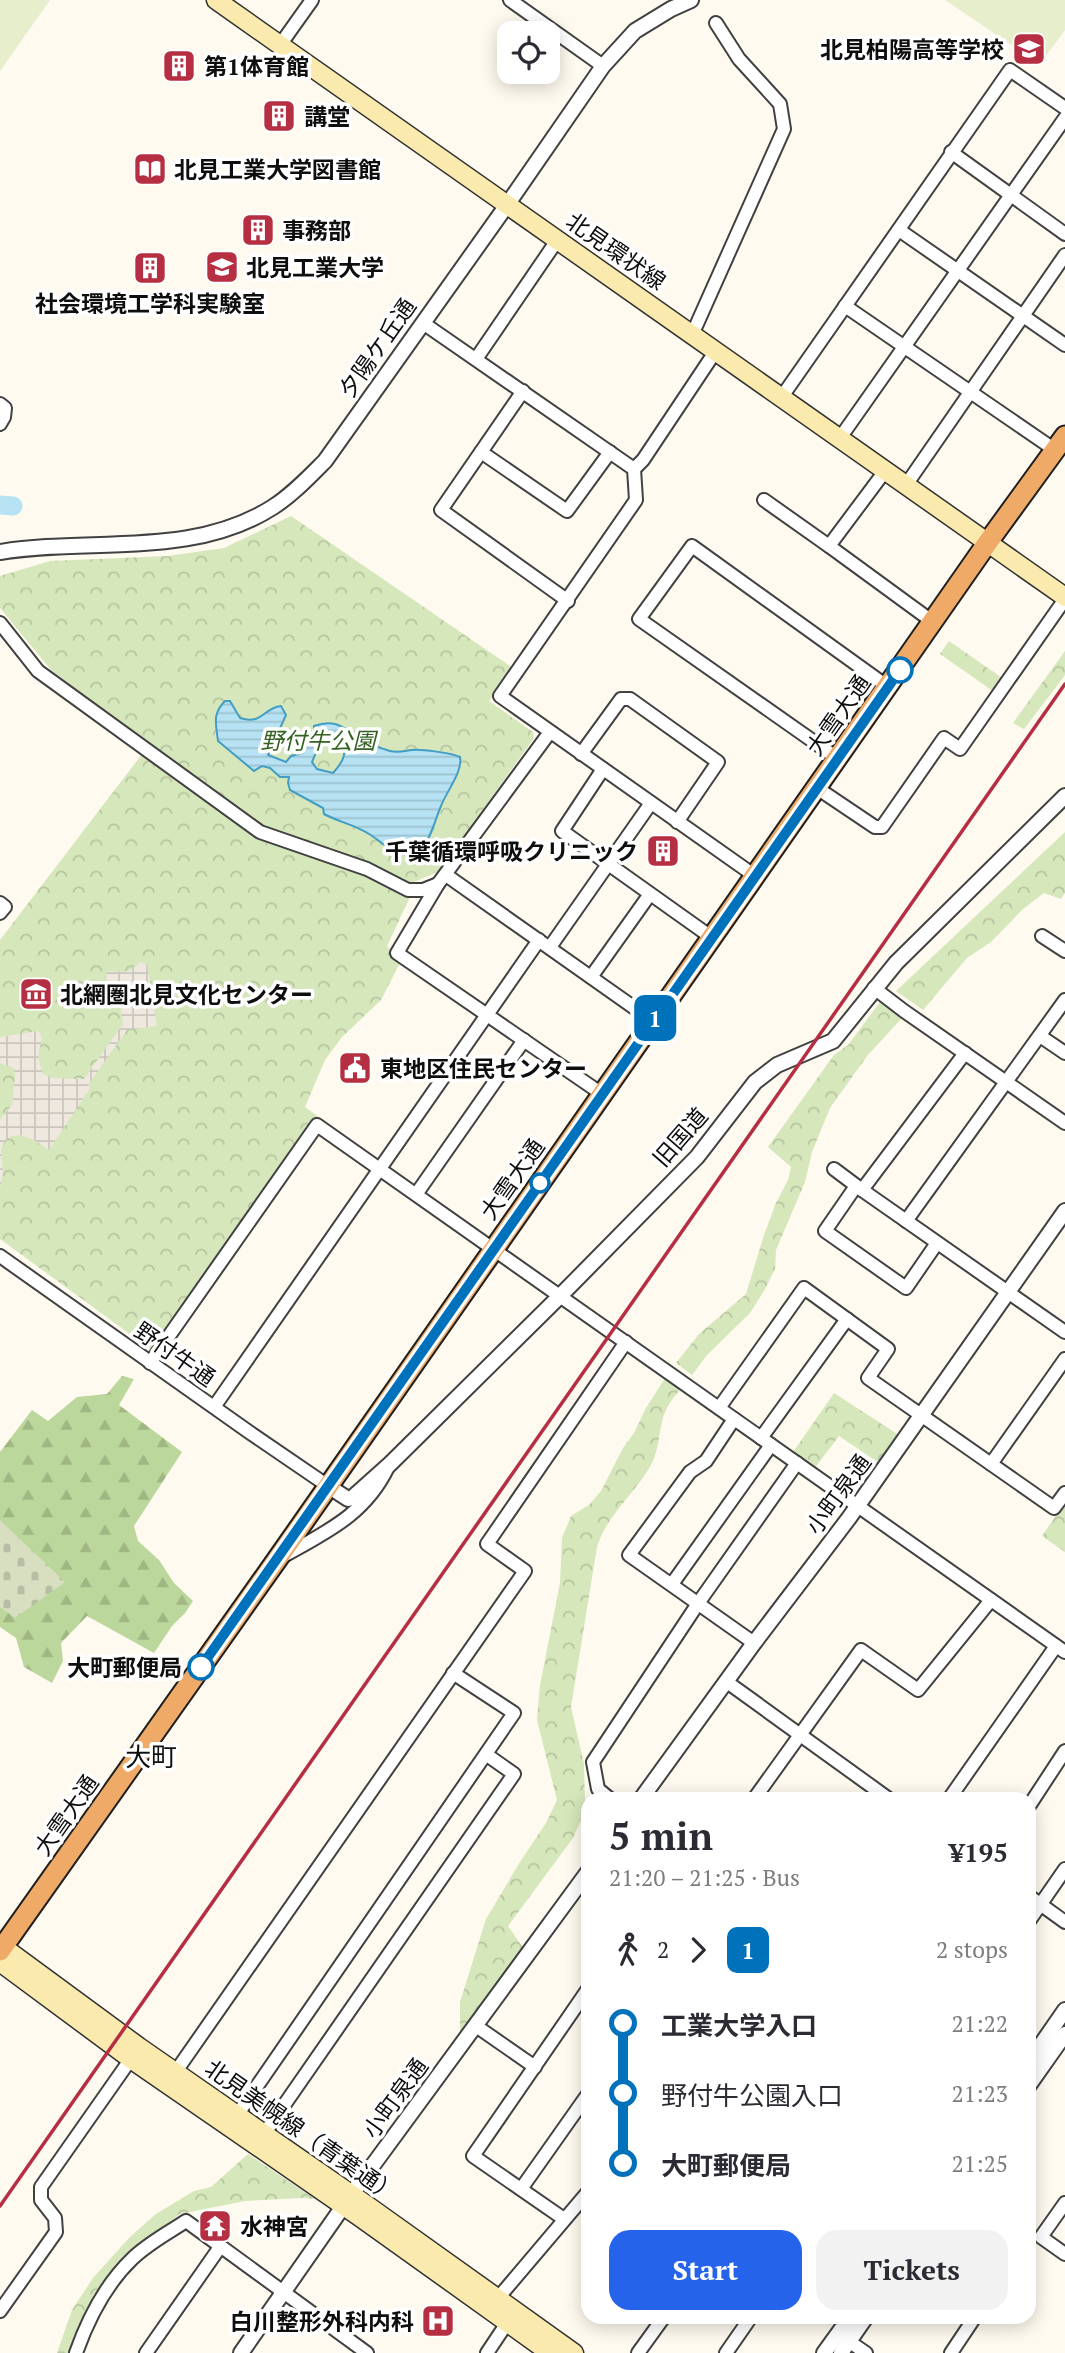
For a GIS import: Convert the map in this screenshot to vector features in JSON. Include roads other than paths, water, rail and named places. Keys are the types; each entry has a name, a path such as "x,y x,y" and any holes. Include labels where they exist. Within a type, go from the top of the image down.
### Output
{"highway":[{"name":"大雪大通","path":"1,1951 1060,443"}],"main road":[{"name":"北見環状線","path":"216,0 1065,598"},
{"name":"北見美幌線（青葉通）","path":"1,1951 135,2053 492,2304 575,2353"},
{"name":"北見美幌線（青葉通）","path":"233,2121 264,2134 347,2200"},
{"name":"北見美幌線（青葉通）","path":"511,2317 550,2353"}],"street":[{"path":"280,45 312,0"},
{"path":"510,0 603,66"},
{"name":"夕陽ケ丘通","path":"0,552 28,547 160,542 204,536 273,508 325,461 603,66 635,32 671,9 691,0"},
{"path":"692,335 784,129 780,104 739,59 716,23"},
{"path":"781,398 1010,70 1065,108"},
{"path":"840,438 1065,118"},
{"path":"951,152 1065,234"},
{"path":"899,230 1065,345"},
{"path":"476,359 558,240"},
{"path":"906,485 1065,255"},
{"path":"845,306 971,393 1060,443"},
{"path":"423,323 634,469"},
{"path":"715,352 643,460 634,469 636,500 500,696 755,876"},
{"path":"523,391 441,510 568,601"},
{"path":"0,404 5,408 0,424"},
{"path":"481,452 567,512 610,452"},
{"path":"830,546 885,471"},
{"path":"764,500 933,622"},
{"path":"837,758 639,619 692,546 888,687"},
{"path":"817,788 874,827 882,827 944,738 960,749 1065,598"},
{"path":"0,623 38,671 260,832 367,869 408,890 423,890 442,880"},
{"path":"581,754 621,699 630,699 718,762 677,822"},
{"path":"550,732 442,880 397,953 602,1094"},
{"path":"603,769 562,831 711,937"},
{"name":"旧国道","path":"328,1486 348,1499 352,1498 390,1464 697,1157 755,1082 776,1065 833,1041 896,962 1065,796"},
{"path":"214,1407 488,1015 608,864 651,803"},
{"path":"442,880 544,944 653,1021"},
{"path":"591,977 650,894"},
{"path":"0,903 5,907 0,913"},
{"path":"1042,936 1065,951"},
{"path":"874,988 1065,1123"},
{"path":"906,1221 1065,1000"},
{"path":"1040,1036 1065,1053"},
{"path":"417,1193 524,1040"},
{"path":"937,1243 906,1288 825,1231 965,1053"},
{"path":"150,1363 317,1125 494,1247 1060,1649 954,1792"},
{"path":"834,1169 1065,1332"},
{"name":"小町泉通","path":"646,1792 857,1507 1065,1210"},
{"name":"野付牛通","path":"0,1256 328,1486"},
{"path":"719,1408 804,1288 888,1349 867,1378 1054,1508 1065,1493"},
{"path":"671,1584 847,1319"},
{"path":"171,2078 525,1571 487,1544 626,1342"},
{"path":"991,1464 1065,1359"},
{"path":"734,1419 706,1461 690,1472 629,1555 754,1643"},
{"path":"602,1792 598,1789 593,1762 698,1602 797,1463"},
{"path":"276,1561 343,1522 379,1487 390,1464"},
{"path":"759,1792 861,1650 918,1690 991,1600"},
{"path":"233,2121 513,1713 453,1673"},
{"path":"727,1682 800,1735 871,1792"},
{"path":"1036,1796 1065,1751"},
{"path":"264,2134 514,1774 486,1755"},
{"path":"1036,1912 1065,1869"},
{"name":"小町泉通","path":"241,2353 347,2200 581,1882"},
{"path":"1036,1901 1065,1922"},
{"path":"564,2219 473,2156 581,1999"},
{"path":"1036,2052 1065,2010"},
{"path":"476,2026 535,2067"},
{"path":"1036,2075 1065,2034"},
{"path":"0,2311 56,2232 55,2218 41,2200 41,2187 135,2053"},
{"path":"521,2189 581,2105"},
{"path":"492,2304 581,2200"},
{"path":"1065,2203 1041,2237 1065,2254"},
{"path":"76,2353 87,2322 108,2288 132,2259 186,2221 366,2353"},
{"path":"146,2353 220,2247"},
{"path":"487,2353 511,2317"},
{"path":"638,2353 659,2324"},
{"path":"726,2353 746,2324"},
{"path":"842,2342 847,2324"},
{"path":"824,2353 842,2342 859,2324"},
{"path":"951,2353 970,2324"},
{"path":"842,2342 866,2353"}],"water":[{"path":"225,701 230,701 240,718 248,720 281,706 286,715 268,755 286,762 291,756 303,753 306,746 302,739 314,736 314,726 328,723 339,725 366,742 390,751 422,750 460,757 457,775 443,800 425,844 412,855 402,854 364,831 324,814 323,808 290,790 289,777 280,777 270,768 262,766 254,771 218,741 216,720 218,710","holes":["335,739 340,743 344,756 333,773 317,769 312,762 319,745"]}],"waterway":[{"path":"0,505 13,506"}],"railway":[{"path":"0,2206 1065,684"}],"place":[{"name":"北見柏陽高等学校","path":"1029,49"},
{"name":"第1体育館","path":"179,66"},
{"name":"講堂","path":"279,116"},
{"name":"北見工業大学図書館","path":"150,169"},
{"name":"事務部","path":"258,230"},
{"name":"北見工業大学","path":"222,267"},
{"name":"社会環境工学科実験室","path":"150,268"},
{"name":"千葉循環呼吸クリニック","path":"663,851"},
{"name":"北網圏北見文化センター","path":"36,994"},
{"name":"東地区住民センター","path":"355,1068"},
{"name":"大町郵便局","path":"201,1667"},
{"name":"水神宮","path":"215,2226"},
{"name":"白川整形外科内科","path":"438,2321"}],"district":[{"name":"大町","path":"151,1756"}],"park label":[{"name":"野付牛公園","path":"318,740"}]}
